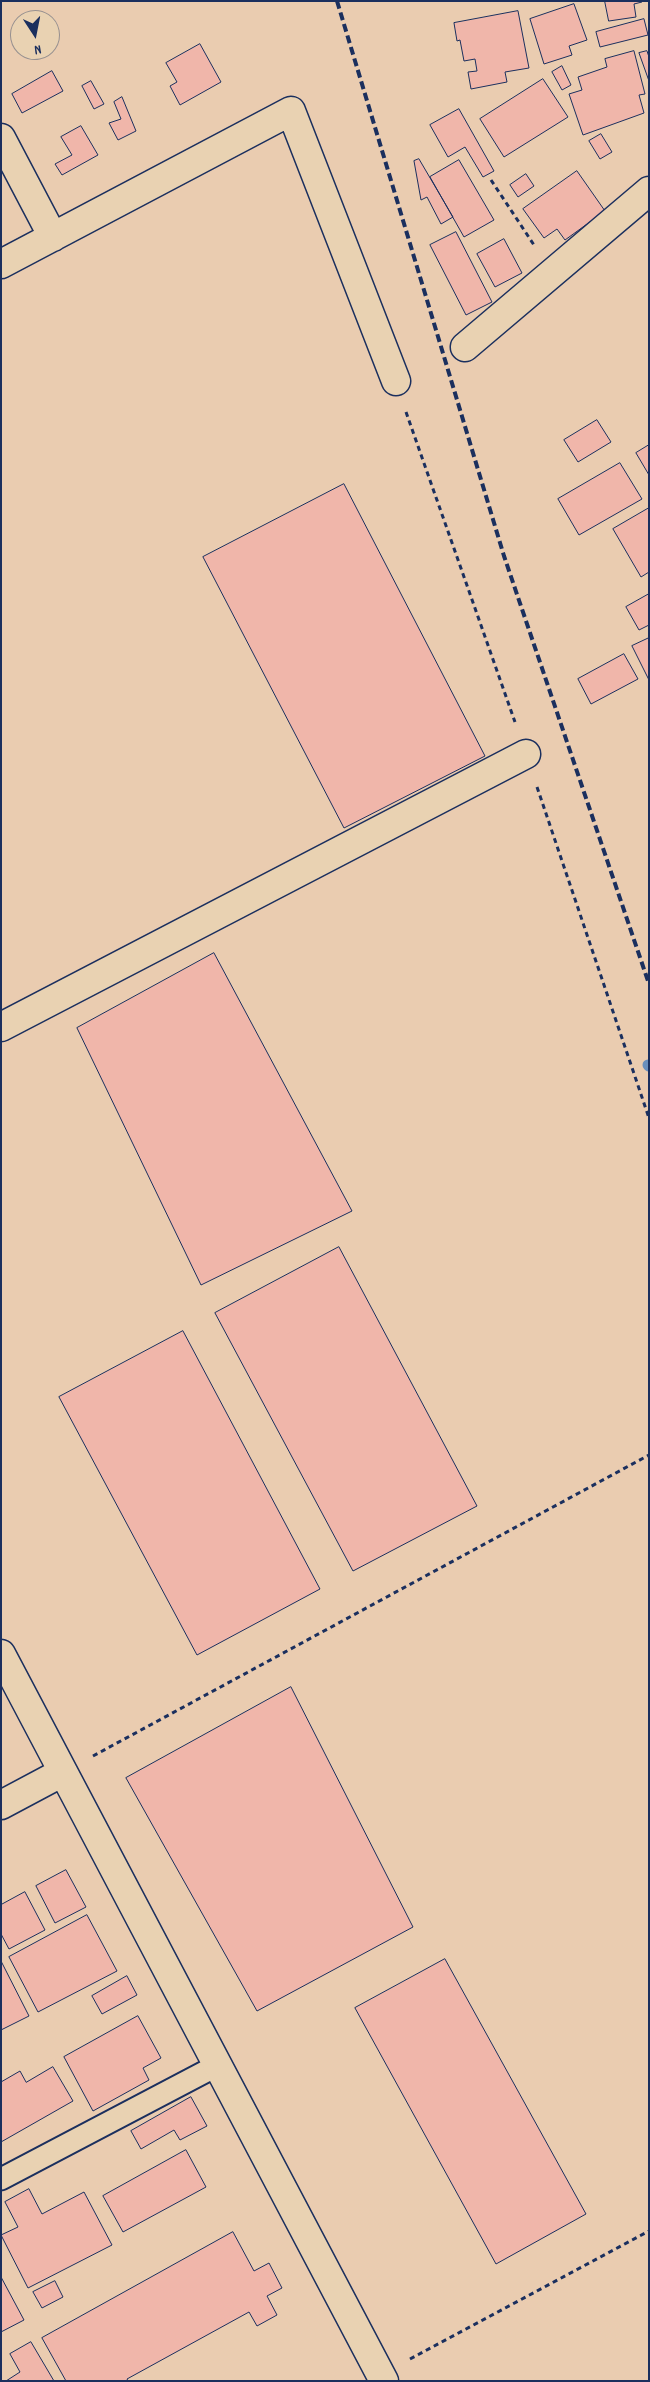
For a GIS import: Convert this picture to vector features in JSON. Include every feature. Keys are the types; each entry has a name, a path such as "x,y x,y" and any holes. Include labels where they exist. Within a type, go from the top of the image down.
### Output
{"street":[{"path":"1,264 291,111 396,382"},
{"path":"1,138 53,237"},
{"path":"465,347 649,191"},
{"path":"1,1027 526,754"},
{"path":"1,1654 382,2378"},
{"path":"1,1805 63,1772"}],"lane":[{"path":"1,2179 218,2066"}],"path":[{"path":"491,180 553,272"},
{"path":"396,382 526,754 649,1118"},
{"path":"63,1772 649,1455"},
{"path":"382,2378 649,2231"}],"building":[{"path":"605,1 642,2 634,4 636,17 609,21"},
{"path":"574,4 587,40 569,46 572,55 544,64 530,19"},
{"path":"518,11 529,68 505,72 507,82 471,89 468,72 477,71 475,59 464,61 460,40 457,41 454,23"},
{"path":"644,19 648,35 600,47 596,32"},
{"path":"200,44 221,82 180,105 170,86 177,82 166,63"},
{"path":"634,51 645,94 639,95 644,113 583,135 569,94 582,90 578,77 607,67 605,59"},
{"path":"647,51 649,57 649,81 639,53"},
{"path":"562,66 571,85 562,90 552,72"},
{"path":"52,71 63,91 22,113 12,94"},
{"path":"543,79 568,117 504,157 480,119"},
{"path":"91,81 104,104 94,109 82,86"},
{"path":"122,97 136,131 118,140 109,123 121,119 114,102"},
{"path":"459,109 494,171 483,177 465,147 448,157 430,125"},
{"path":"81,126 98,155 62,175 55,164 72,155 61,137"},
{"path":"601,134 612,152 600,159 589,141"},
{"path":"419,159 453,217 441,224 427,197 421,200 414,161"},
{"path":"459,160 494,220 464,237 430,177"},
{"path":"577,171 605,211 565,240 557,229 544,238 523,209"},
{"path":"526,174 534,186 518,197 510,185"},
{"path":"456,232 492,302 466,315 430,245"},
{"path":"504,239 522,273 495,287 477,254"},
{"path":"597,420 611,442 578,462 564,440"},
{"path":"649,445 649,475 636,453"},
{"path":"620,463 642,499 579,535 558,499"},
{"path":"344,484 485,756 344,828 203,557"},
{"path":"649,508 649,572 641,577 613,529"},
{"path":"649,594 649,625 639,630 626,607"},
{"path":"649,638 649,680 632,646"},
{"path":"624,654 638,679 591,704 578,679"},
{"path":"214,953 352,1211 201,1285 77,1028"},
{"path":"339,1247 477,1506 353,1571 215,1313"},
{"path":"183,1331 320,1589 197,1655 59,1397"},
{"path":"291,1687 413,1927 257,2011 126,1778"},
{"path":"66,1870 86,1907 55,1923 36,1886"},
{"path":"25,1892 45,1930 9,1949 1,1934 1,1905"},
{"path":"87,1915 117,1971 38,2012 9,1957"},
{"path":"445,1959 586,2214 496,2264 355,2008"},
{"path":"1,1961 29,2016 1,2030"},
{"path":"127,1976 137,1995 102,2014 92,1996"},
{"path":"138,2016 161,2058 143,2068 149,2080 93,2111 64,2057"},
{"path":"53,2067 73,2101 1,2142 1,2082 20,2071 26,2082"},
{"path":"191,2097 207,2126 180,2140 174,2130 141,2149 131,2131"},
{"path":"186,2150 206,2187 123,2232 103,2196"},
{"path":"29,2189 42,2214 84,2192 112,2245 28,2288 1,2235 18,2227 5,2202"},
{"path":"233,2232 254,2271 269,2263 282,2288 267,2296 277,2315 257,2326 249,2312 127,2379 128,2381 66,2381 42,2338"},
{"path":"1,2277 24,2320 1,2332"},
{"path":"55,2281 63,2297 42,2308 33,2292"},
{"path":"31,2342 54,2381 6,2381 20,2372 10,2354"}],"railway":[{"path":"337,1 504,556 649,984"}]}
